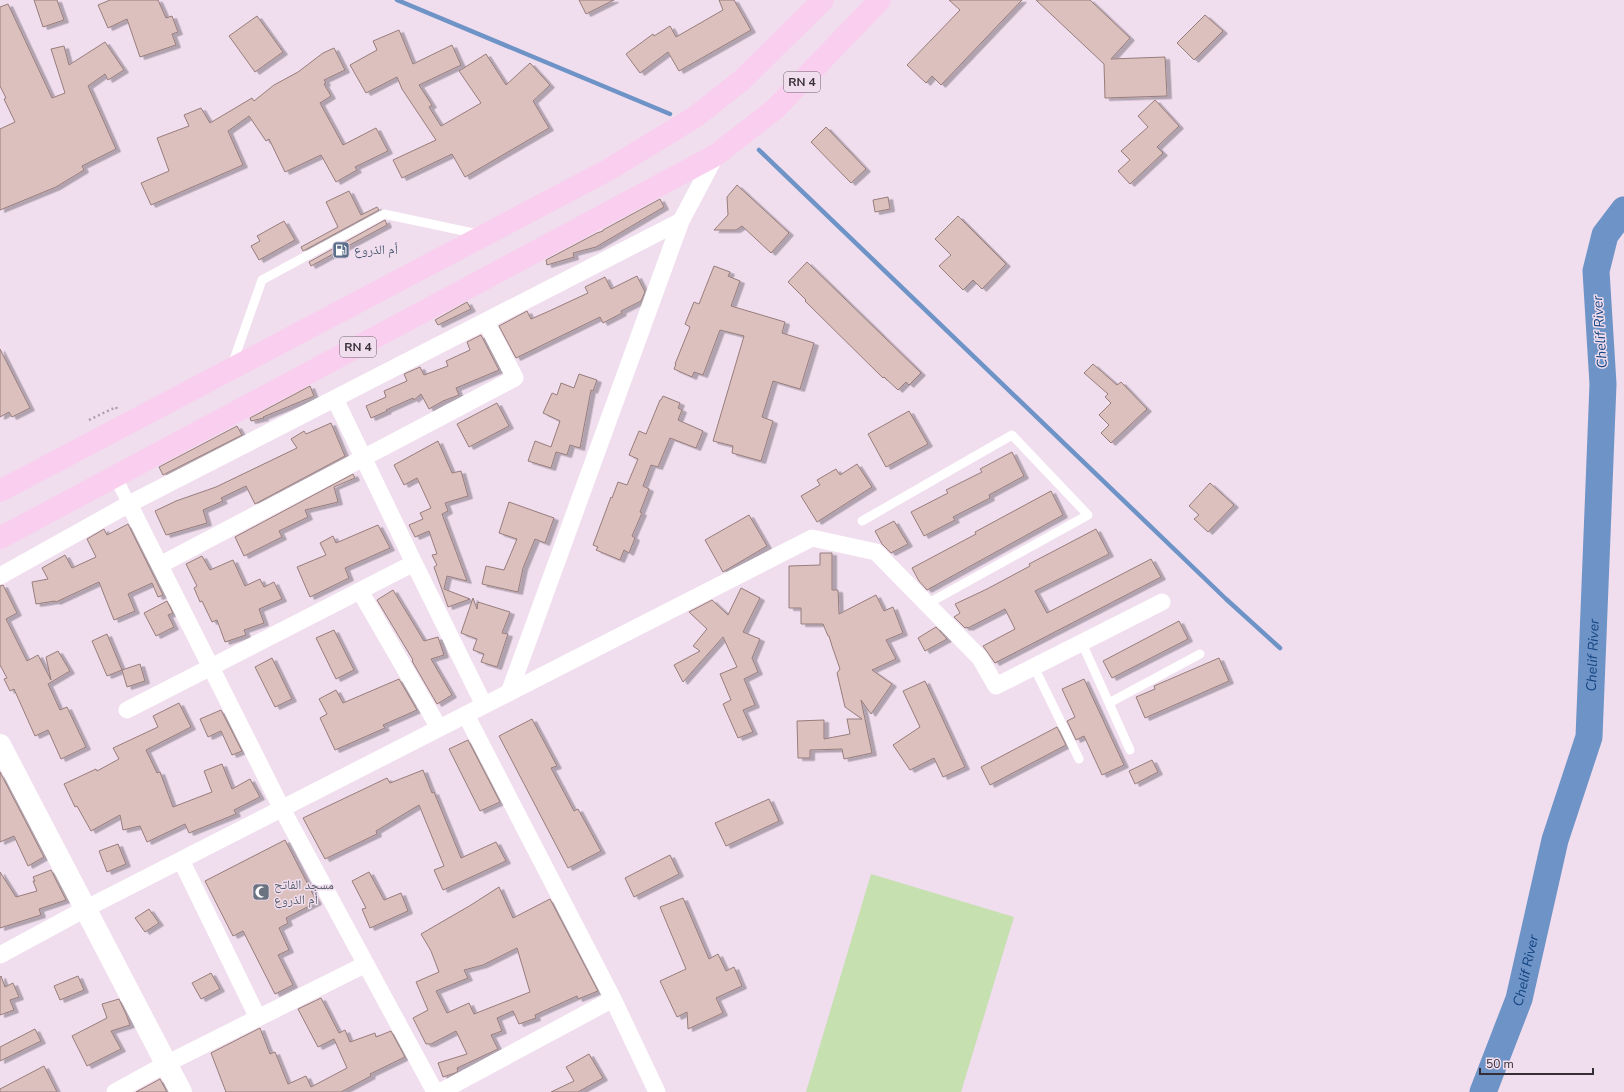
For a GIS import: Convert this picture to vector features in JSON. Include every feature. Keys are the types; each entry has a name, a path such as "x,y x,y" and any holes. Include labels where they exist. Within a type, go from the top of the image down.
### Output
{"highway":[{"path":"0,491 608,170 695,117 742,80 823,0"},
{"name":"RN 4","path":"0,538 716,155 775,109 880,0"}],"main road":[{"path":"0,745 181,1092"}],"street":[{"path":"509,693 681,221 716,155"},
{"path":"0,576 129,504 681,221"},
{"path":"160,565 515,378 486,322"},
{"path":"335,399 484,705"},
{"path":"119,484 282,808 435,1092"},
{"path":"0,955 85,908 812,538 876,552 980,658 996,686 1162,602"},
{"path":"127,710 414,563"},
{"path":"360,591 439,728"},
{"path":"466,715 613,999 657,1092"},
{"path":"181,860 258,1018"},
{"path":"115,1092 166,1064 366,964"},
{"path":"440,1092 613,999"}],"lane":[{"path":"230,369 262,280 382,215 384,214 484,236"},
{"path":"862,521 1012,435 1088,515 927,604"},
{"path":"1082,643 1130,750"},
{"path":"1109,703 1200,654"},
{"path":"1034,667 1079,759"}],"path":[{"path":"89,420 116,407"}],"green space":[{"path":"871,874 1014,917 961,1092 806,1092"}],"building":[{"path":"34,0 57,0 64,20 43,27"},
{"path":"110,0 158,0 166,18 172,16 178,32 172,34 176,45 140,57 127,19 108,28 98,5"},
{"path":"579,0 614,0 586,14"},
{"path":"719,0 734,0 751,30 679,71 668,52 640,73 626,54 653,34 654,36 670,26 676,37 723,10"},
{"path":"949,0 1022,0 941,85 932,76 926,83 907,65 960,10"},
{"path":"1036,0 1090,0 1130,38 1111,59 1165,57 1167,96 1105,98 1104,64"},
{"path":"8,4 52,98 65,93 51,49 64,46 69,65 105,42 124,70 108,80 105,74 88,86 116,149 82,166 84,170 56,187 0,210 0,129 15,122 4,99 6,98 0,86 0,7"},
{"path":"1205,15 1223,31 1194,60 1177,43"},
{"path":"257,16 283,52 255,72 229,36"},
{"path":"399,30 413,64 452,45 461,65 419,85 432,105 429,107 441,126 481,103 459,71 486,54 506,85 530,63 550,85 533,101 549,128 465,177 452,154 402,178 393,160 436,140 402,89 397,77 366,93 350,65 377,50 373,41"},
{"path":"334,48 345,70 324,80 326,83 324,84 331,96 320,103 343,145 376,128 388,151 355,167 357,170 336,182 321,155 285,172 269,139 266,141 249,116 228,131 243,165 151,205 141,183 169,171 157,138 189,126 184,115 201,108 210,123 252,98 254,101 274,85 298,72 323,53"},
{"path":"1155,100 1179,126 1157,147 1163,153 1130,184 1118,171 1130,160 1121,151 1148,127 1138,116"},
{"path":"826,127 866,169 851,183 811,142"},
{"path":"737,185 789,233 771,253 742,226 736,230 714,230 728,215 727,197"},
{"path":"349,191 361,215 377,207 379,210 303,251 301,247 338,227 326,202"},
{"path":"888,197 890,209 875,212 873,200"},
{"path":"660,199 664,207 596,247 573,253 574,257 547,265 546,260 603,231"},
{"path":"958,216 1006,264 982,289 973,280 963,290 939,266 951,255 935,239"},
{"path":"385,220 387,225 311,266 309,262"},
{"path":"284,221 295,240 259,260 251,246 260,241 257,236"},
{"path":"807,262 921,373 909,385 906,382 898,390 884,377 883,378 805,301 806,300 788,282"},
{"path":"714,266 730,272 728,276 740,281 731,306 785,322 782,333 814,343 800,389 773,381 762,417 773,421 761,461 732,453 733,446 713,441 744,336 720,330 703,375 694,372 692,377 674,369 690,327 685,324 694,302 699,304"},
{"path":"637,276 645,292 641,301 621,311 622,313 603,323 600,317 516,358 499,326 527,311 531,319 547,312 588,293 585,287 605,277 611,289"},
{"path":"467,302 471,309 438,325 435,320"},
{"path":"481,335 499,370 456,388 459,395 443,401 429,409 421,394 414,400 413,398 371,418 366,406 386,397 384,391 407,381 404,374 420,367 424,375 448,366 446,361 470,350 467,342"},
{"path":"0,349 30,408 12,417 9,412 0,417"},
{"path":"1093,364 1117,385 1121,382 1147,409 1111,443 1101,433 1109,425 1099,415 1111,403 1105,397 1108,394 1084,373"},
{"path":"579,374 597,380 593,391 591,390 580,448 570,445 567,455 556,452 551,468 528,461 535,441 551,447 560,421 543,413 552,393 557,395 561,383 574,388"},
{"path":"310,386 314,396 263,417 264,418 251,421 250,418"},
{"path":"663,396 680,403 678,408 682,410 678,420 703,431 696,448 670,438 658,467 651,465 643,486 649,489 640,512 642,513 632,536 635,538 629,553 624,550 620,560 596,550 598,547 593,545 618,482 627,485 638,459 629,455 639,431 646,434"},
{"path":"497,403 509,426 469,447 457,424"},
{"path":"909,411 928,444 886,467 868,434"},
{"path":"331,423 345,456 255,504 246,486 221,498 223,501 203,510 207,523 166,535 155,511 176,501 216,487 297,448 291,439 304,431 306,434"},
{"path":"237,426 242,435 163,475 159,467"},
{"path":"438,441 452,473 461,471 468,496 445,503 448,511 442,514 467,581 447,576 444,589 470,599 448,607 434,567 437,565 432,555 437,554 429,531 415,537 409,525 423,519 420,513 431,508 417,478 404,485 394,465"},
{"path":"1012,452 1024,476 989,495 990,498 953,517 955,520 924,536 911,512 948,493 946,490 982,472 980,469"},
{"path":"857,464 872,487 817,522 801,496 820,485 817,480 836,469 840,475"},
{"path":"353,474 355,478 334,487 338,502 305,510 308,517 279,531 282,537 244,556 235,537"},
{"path":"1210,483 1234,505 1208,532 1194,519 1199,515 1189,506"},
{"path":"1051,491 1063,515 927,590 919,581 912,568 976,534 975,532"},
{"path":"509,502 554,518 545,543 535,539 523,568 518,592 482,584 486,566 504,570 517,539 499,533"},
{"path":"749,515 767,546 723,572 705,540"},
{"path":"894,521 908,544 891,553 882,544 875,531"},
{"path":"128,524 163,595 158,597 152,583 128,594 135,611 114,620 99,582 56,602 36,604 32,582 48,579 42,568 65,555 72,568 96,557 87,539 104,529 107,535"},
{"path":"378,525 390,548 345,568 349,578 310,597 297,567 326,555 320,543 333,536 336,543"},
{"path":"1096,529 1109,554 1035,591 1047,613 1151,559 1161,577 995,663 983,646 1015,629 1005,609 968,628 965,628 954,617 960,613 955,604 987,589 1030,566 1029,564"},
{"path":"820,553 832,553 832,590 838,590 839,614 876,595 884,611 893,607 903,633 886,640 896,659 872,670 892,684 871,714 861,700 872,753 844,759 842,749 810,750 810,758 798,758 797,721 824,720 824,739 850,734 847,719 862,719 845,707 837,673 840,669 829,636 823,624 801,624 801,608 789,608 789,566 820,565"},
{"path":"202,556 210,570 233,560 245,586 260,579 264,587 274,582 282,599 259,609 264,623 244,630 246,635 225,642 217,620 212,622 202,601 200,602 194,588 197,586 186,564"},
{"path":"3,585 17,613 6,619 27,661 38,655 51,680 46,657 58,651 70,671 48,684 60,710 67,707 86,747 61,759 48,730 35,736 14,689 10,691 4,679 7,678 0,665 0,586"},
{"path":"741,588 760,598 743,632 760,639 752,658 758,672 744,679 755,705 743,710 753,732 738,738 723,704 731,700 720,674 737,667 723,637 683,682 674,665 700,651 693,646 707,629 689,612 712,600 728,615"},
{"path":"393,590 424,641 438,637 444,655 431,659 452,695 437,704 377,600"},
{"path":"473,598 477,609 478,602 510,612 502,633 508,634 497,667 481,662 484,654 473,650 477,639 461,633"},
{"path":"167,601 173,613 168,615 174,627 156,636 144,613"},
{"path":"1179,621 1188,639 1112,678 1103,661"},
{"path":"936,627 947,639 925,651 918,638"},
{"path":"334,630 354,670 336,679 316,638"},
{"path":"107,634 122,670 107,676 92,641"},
{"path":"272,658 292,699 275,707 255,667"},
{"path":"1219,658 1229,681 1145,718 1136,697 1155,689 1154,686"},
{"path":"140,664 145,681 127,687 122,670"},
{"path":"399,679 417,710 383,725 385,728 335,750 320,718 327,714 319,699 336,690 343,703"},
{"path":"1084,679 1124,765 1102,775 1084,736 1076,740 1067,721 1075,717 1062,689"},
{"path":"925,681 965,767 943,777 934,758 910,770 893,745 920,727 903,691"},
{"path":"179,703 191,727 146,750 157,773 160,772 173,807 212,792 204,771 222,764 232,789 250,779 260,797 234,810 236,814 189,833 185,824 147,842 140,826 123,830 120,815 91,831 77,806 75,807 64,784 96,769 97,771 119,759 113,748 158,727 153,716"},
{"path":"221,710 242,751 232,755 221,731 208,737 200,719"},
{"path":"532,719 557,766 551,768 574,811 578,809 601,851 568,868 499,736"},
{"path":"1057,727 1066,745 990,785 981,767"},
{"path":"468,740 500,802 480,811 449,749"},
{"path":"1152,760 1158,772 1135,784 1129,771"},
{"path":"423,770 432,793 434,792 461,858 496,842 506,861 443,890 434,870 444,866 419,805 376,831 377,834 325,859 303,818 387,778 390,783"},
{"path":"0,772 44,857 28,866 14,836 0,842"},
{"path":"769,799 779,821 726,846 715,823"},
{"name":"مسجد الفاتح أم الذروع","path":"285,840 317,902 286,918 288,923 279,928 289,950 278,955 293,985 275,994 243,931 233,936 205,881"},
{"path":"118,844 126,864 107,872 99,851"},
{"path":"670,855 679,874 634,897 625,878"},
{"path":"51,870 66,900 39,909 41,915 0,928 0,872 16,897 37,891 33,877"},
{"path":"369,872 384,900 401,893 408,911 370,928 362,909 366,908 352,881"},
{"path":"499,887 513,918 550,899 598,991 578,999 577,996 535,1015 536,1018 519,1024 513,1011 497,1018 502,1031 491,1035 498,1049 457,1068 458,1071 455,1073 443,1077 438,1063 467,1054 456,1031 431,1044 426,1044 413,1018 428,1010 416,982 439,972 431,951 421,934","holes":["517,948 530,992 474,1014 469,1003 447,1013 436,991 468,978 464,970 483,965"]},
{"path":"683,898 709,959 718,954 726,971 734,967 742,986 716,998 723,1013 688,1029 687,1012 677,1017 660,981 686,969 660,907"},
{"path":"149,909 159,923 145,932 135,918"},
{"path":"211,973 220,989 201,999 192,983"},
{"path":"1,976 5,987 13,983 19,997 10,1000 14,1010 0,1015 0,977"},
{"path":"78,976 84,990 60,1000 54,986"},
{"path":"321,998 339,1033 345,1030 350,1042 375,1033 376,1037 391,1031 405,1057 370,1074 371,1076 341,1092 226,1092 211,1053 260,1028 270,1054 275,1052 288,1084 306,1076 311,1087 347,1068 334,1039 318,1047 298,1009"},
{"path":"119,999 130,1025 111,1031 121,1049 87,1066 72,1036 107,1018 102,1004"},
{"path":"35,1029 41,1041 0,1061 0,1047"},
{"path":"589,1054 603,1078 578,1092 551,1092 574,1081 566,1067"},
{"path":"44,1066 57,1092 0,1092 0,1089"},
{"path":"160,1079 167,1092 136,1092"}],"waterway":[{"path":"397,0 670,114"},
{"path":"759,150 1226,599 1280,648"},
{"name":"Chelif River","path":"1483,1092 1519,999 1555,840 1589,737 1603,384 1596,271 1605,235 1624,210"}],"place":[{"name":"أم الذروع","path":"341,250"},
{"name":"مسجد الفاتح أم الذروع","path":"261,892"}]}
